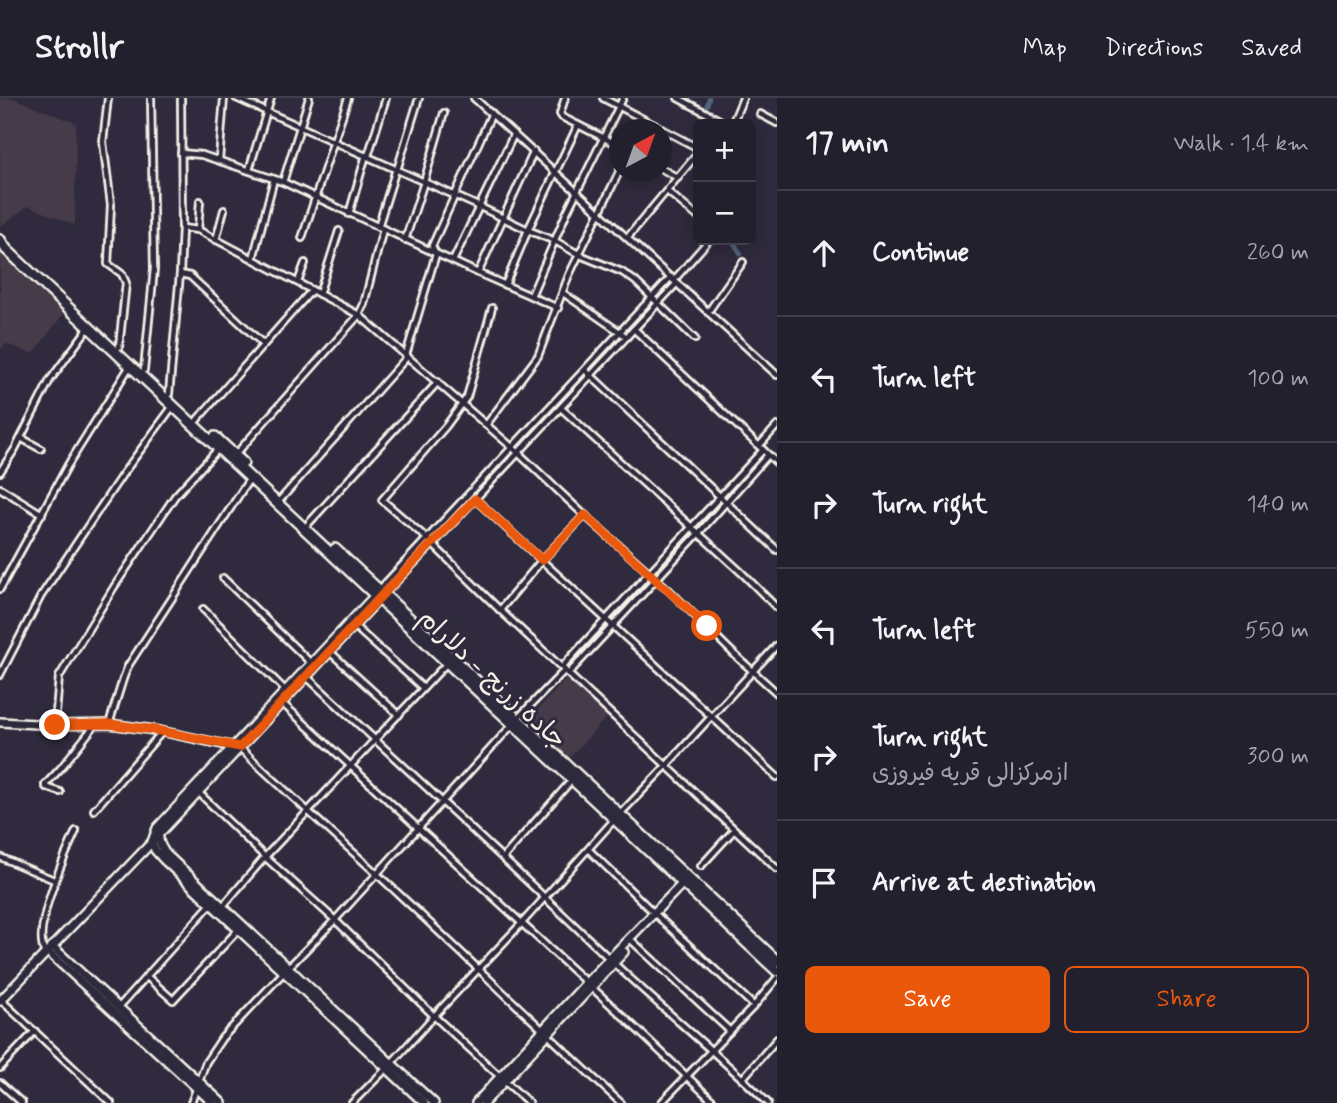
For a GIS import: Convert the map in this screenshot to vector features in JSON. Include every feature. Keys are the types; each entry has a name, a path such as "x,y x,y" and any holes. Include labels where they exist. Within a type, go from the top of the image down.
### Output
{"highway":[{"name":"جاده زرنج - دلارام","path":"0,240 10,245 235,455 379,595"},
{"name":"جاده زرنج - دلارام","path":"0,240 6,249 250,478 450,660 687,882 777,961"},
{"name":"جاده زرنج - دلارام","path":"515,721 572,780 617,817"},
{"name":"جاده زرنج - دلارام","path":"687,882 777,971"}],"main road":[{"path":"286,970 239,929 221,908 163,859 155,850 157,828 307,677 379,595"},
{"path":"1,1001 155,840 311,663 379,595"},
{"path":"0,722 109,724 237,747"},
{"path":"155,840 166,854 286,970 434,1103"},
{"path":"484,1103 544,1033 687,882"},
{"path":"48,950 118,1007 214,1103"},
{"path":"48,950 198,1085 222,1103"},
{"path":"389,1065 424,1103"},
{"path":"476,1103 504,1079"}],"street":[{"path":"108,98 103,142 111,205 108,264 122,274 126,283 119,347"},
{"path":"144,370 154,269 151,98"},
{"path":"169,394 183,228 181,98"},
{"path":"219,160 224,98"},
{"path":"236,98 622,272 635,281 695,340"},
{"path":"249,170 271,98"},
{"path":"283,182 309,98"},
{"path":"302,238 348,98"},
{"path":"349,214 386,98"},
{"path":"235,455 359,315 364,304 380,228 419,98"},
{"path":"474,98 777,374"},
{"path":"565,98 561,115 609,140"},
{"path":"603,98 693,145"},
{"path":"531,296 566,214 623,98"},
{"path":"678,98 719,119"},
{"path":"732,119 743,98"},
{"path":"405,240 444,113"},
{"path":"280,500 407,356 436,254 432,246 492,113"},
{"path":"760,114 777,123"},
{"path":"505,285 578,125"},
{"path":"453,261 514,134"},
{"path":"478,273 534,151"},
{"path":"181,153 202,155 283,182 558,308"},
{"path":"628,237 693,159"},
{"path":"672,175 678,178"},
{"path":"253,259 274,179"},
{"path":"486,425 538,356 569,275 614,182"},
{"path":"667,191 693,213"},
{"path":"198,230 200,201"},
{"path":"216,240 224,210"},
{"path":"183,228 198,230 359,315 513,447 777,693"},
{"path":"319,293 339,231"},
{"path":"379,595 433,544 634,330 705,245"},
{"path":"708,312 743,262"},
{"path":"298,282 304,263"},
{"path":"180,274 190,276 263,344"},
{"path":"379,595 427,538 652,298 674,280"},
{"path":"197,420 312,290"},
{"path":"563,293 627,337"},
{"path":"492,307 467,397 383,500 427,538 500,610 777,869"},
{"path":"0,472 21,438 50,380 90,326"},
{"path":"634,330 777,463"},
{"path":"0,589 68,465 130,365"},
{"path":"585,370 777,550"},
{"path":"308,524 438,382"},
{"path":"0,675 41,596 122,475 174,405"},
{"path":"561,408 777,608"},
{"path":"565,670 648,572 720,497 777,426"},
{"path":"21,438 41,449"},
{"path":"55,725 59,677 114,587 175,496 219,448"},
{"path":"191,1103 206,1062 222,1038 335,920 515,721 612,625 698,534 768,455"},
{"path":"109,724 128,666 250,478"},
{"path":"0,488 42,514"},
{"path":"475,499 777,777"},
{"path":"500,610 585,515"},
{"path":"223,578 311,663"},
{"path":"203,609 286,691"},
{"path":"354,626 424,688"},
{"path":"352,1103 522,923 777,645"},
{"path":"330,652 398,715"},
{"path":"221,908 265,857 450,660"},
{"path":"307,677 768,1103"},
{"path":"282,703 715,1103"},
{"path":"60,792 45,785 94,725"},
{"path":"94,810 162,732"},
{"path":"237,747 621,1103"},
{"path":"503,858 572,780"},
{"path":"198,792 433,1016 530,1103"},
{"path":"701,866 734,830"},
{"path":"48,950 41,944 46,911 54,880 76,831"},
{"path":"589,850 754,1006"},
{"path":"0,857 54,880"},
{"path":"118,1007 212,903"},
{"path":"146,976 173,1000 239,929"},
{"path":"631,940 730,1031"},
{"path":"661,1103 754,1006 777,978"},
{"path":"1,1001 111,1103"},
{"path":"0,1068 35,1031"},
{"path":"743,1078 777,1039"},
{"path":"0,1083 22,1103"}],"shaded area":[{"path":"0,98 13,98 76,123 75,225 28,206 0,227"},
{"path":"0,250 67,309 33,354 6,344 0,350"},
{"path":"566,679 607,717 568,759 527,721"}],"waterway":[{"path":"703,119 709,98"},
{"path":"735,245 741,254"}],"route":[{"path":"55,725 109,724 240,747 475,499 542,560 585,515 707,626"}]}
